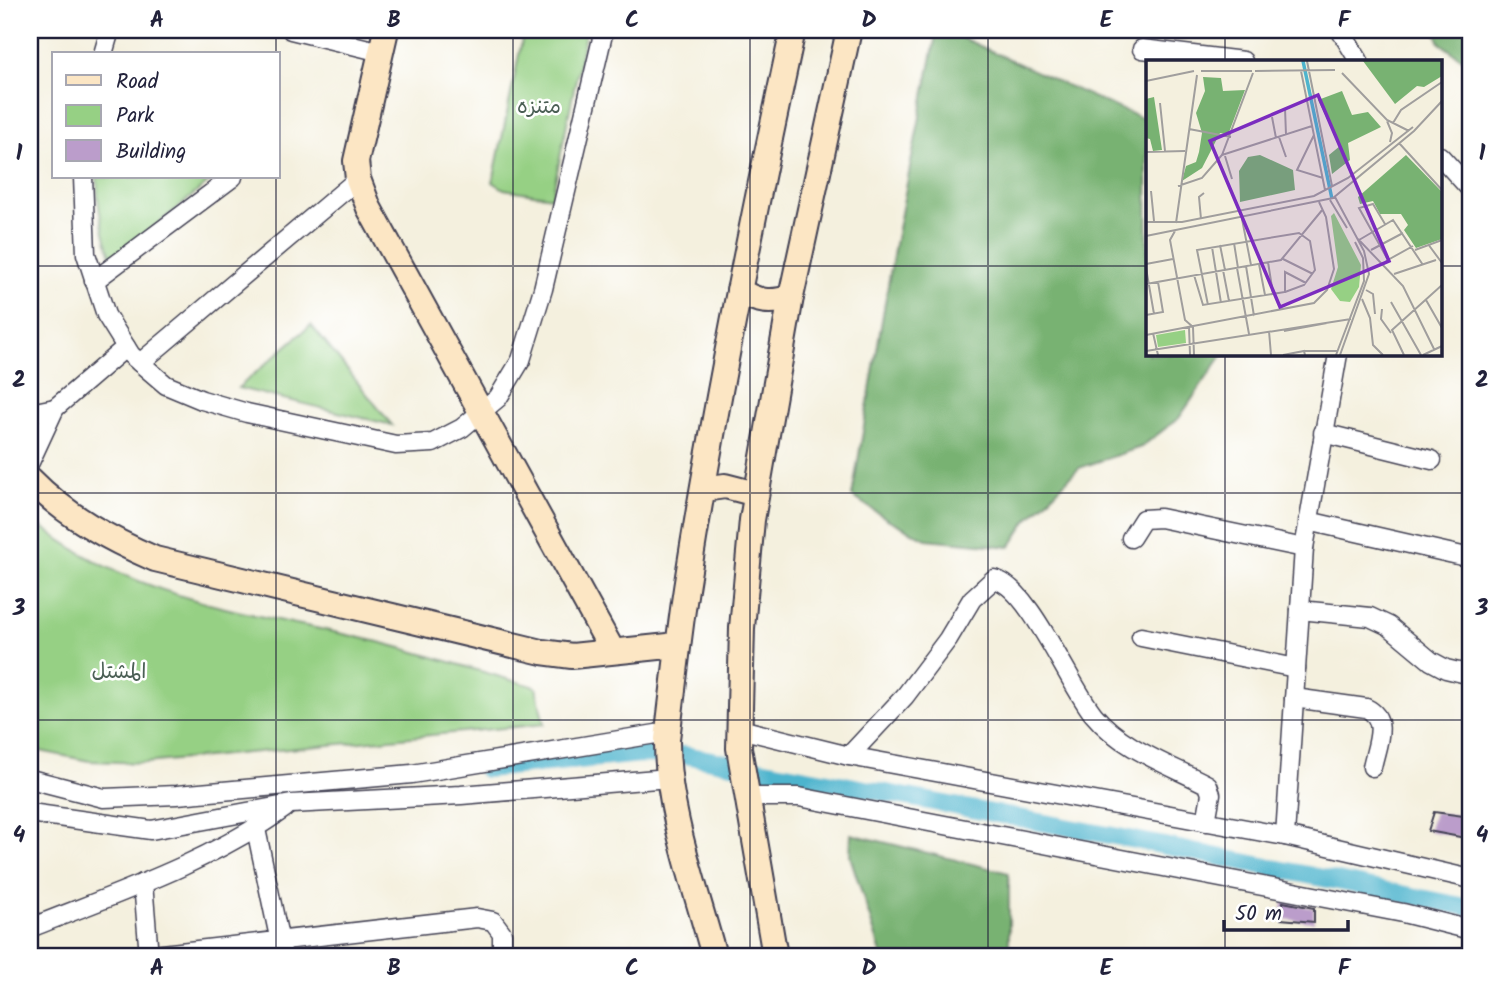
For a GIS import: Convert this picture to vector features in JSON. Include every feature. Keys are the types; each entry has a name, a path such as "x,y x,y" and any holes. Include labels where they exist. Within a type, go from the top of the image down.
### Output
{"main road":[{"path":"714,956 667,772 667,735 678,645 739,290 793,30"},
{"path":"775,956 745,787 740,739 742,628 756,494 791,297 849,30"},
{"path":"384,41 356,161 358,178 369,208 612,650"},
{"path":"739,290 769,302 791,297"},
{"path":"30,479 74,517 112,540 155,559 542,652 572,656 678,645"},
{"path":"704,489 725,486 756,494"}],"street":[{"path":"104,52 110,30"},
{"path":"291,30 384,41"},
{"path":"83,178 86,254 106,315 126,347 166,385 202,400 396,445 408,447 433,443 462,428 482,412 507,387 521,360 543,289 604,30"},
{"path":"1340,30 1352,58"},
{"path":"1142,49 1235,60"},
{"path":"1442,158 1468,180"},
{"path":"94,281 232,178"},
{"path":"140,363 358,178"},
{"path":"30,462 55,408 126,347"},
{"path":"1285,836 1304,548 1338,355"},
{"path":"30,413 55,408"},
{"path":"1323,433 1433,460"},
{"path":"1131,538 1143,519 1160,518 1304,548"},
{"path":"1308,522 1471,558"},
{"path":"849,756 905,696 948,639 972,599 995,579 1003,581 1037,621 1093,714 1113,734 1208,785 1211,794 1206,822"},
{"path":"1300,610 1370,617 1389,626 1431,661 1446,669 1471,675"},
{"path":"1141,637 1296,668"},
{"path":"1294,698 1366,708 1376,713 1381,722 1372,767"},
{"path":"30,779 104,798 177,795 412,775 667,735"},
{"path":"740,739 849,756 1285,836 1471,878"},
{"path":"30,813 151,830 291,804 667,772"},
{"path":"745,787 1403,913 1471,930"},
{"path":"30,928 198,861 256,829 291,804"},
{"path":"256,829 282,948"},
{"path":"143,883 148,956 282,948 477,918 493,922 502,933 502,956"}],"green space":[{"name":"متنزه","path":"524,30 586,30 552,197 504,189 493,182"},
{"path":"1435,30 1471,30 1471,65 1440,43"},
{"path":"951,33 1146,120 1146,355 1222,355 1179,418 1141,447 1079,468 1027,521 1010,547 926,539 887,519 852,496 895,244 936,35"},
{"path":"97,178 214,178 113,261 98,199"},
{"path":"311,325 392,425 238,388"},
{"name":"المشتل","path":"30,517 69,546 110,568 197,601 401,648 536,687 544,724 145,763 89,761 30,749"},
{"path":"851,834 1009,873 1009,956 882,956 850,856"}],"building":[{"path":"1434,812 1471,817 1471,839 1428,831"},
{"path":"1283,902 1314,908 1314,922 1281,919"}],"waterway":[{"path":"486,769 641,754 685,755 1140,841 1471,908"}]}
